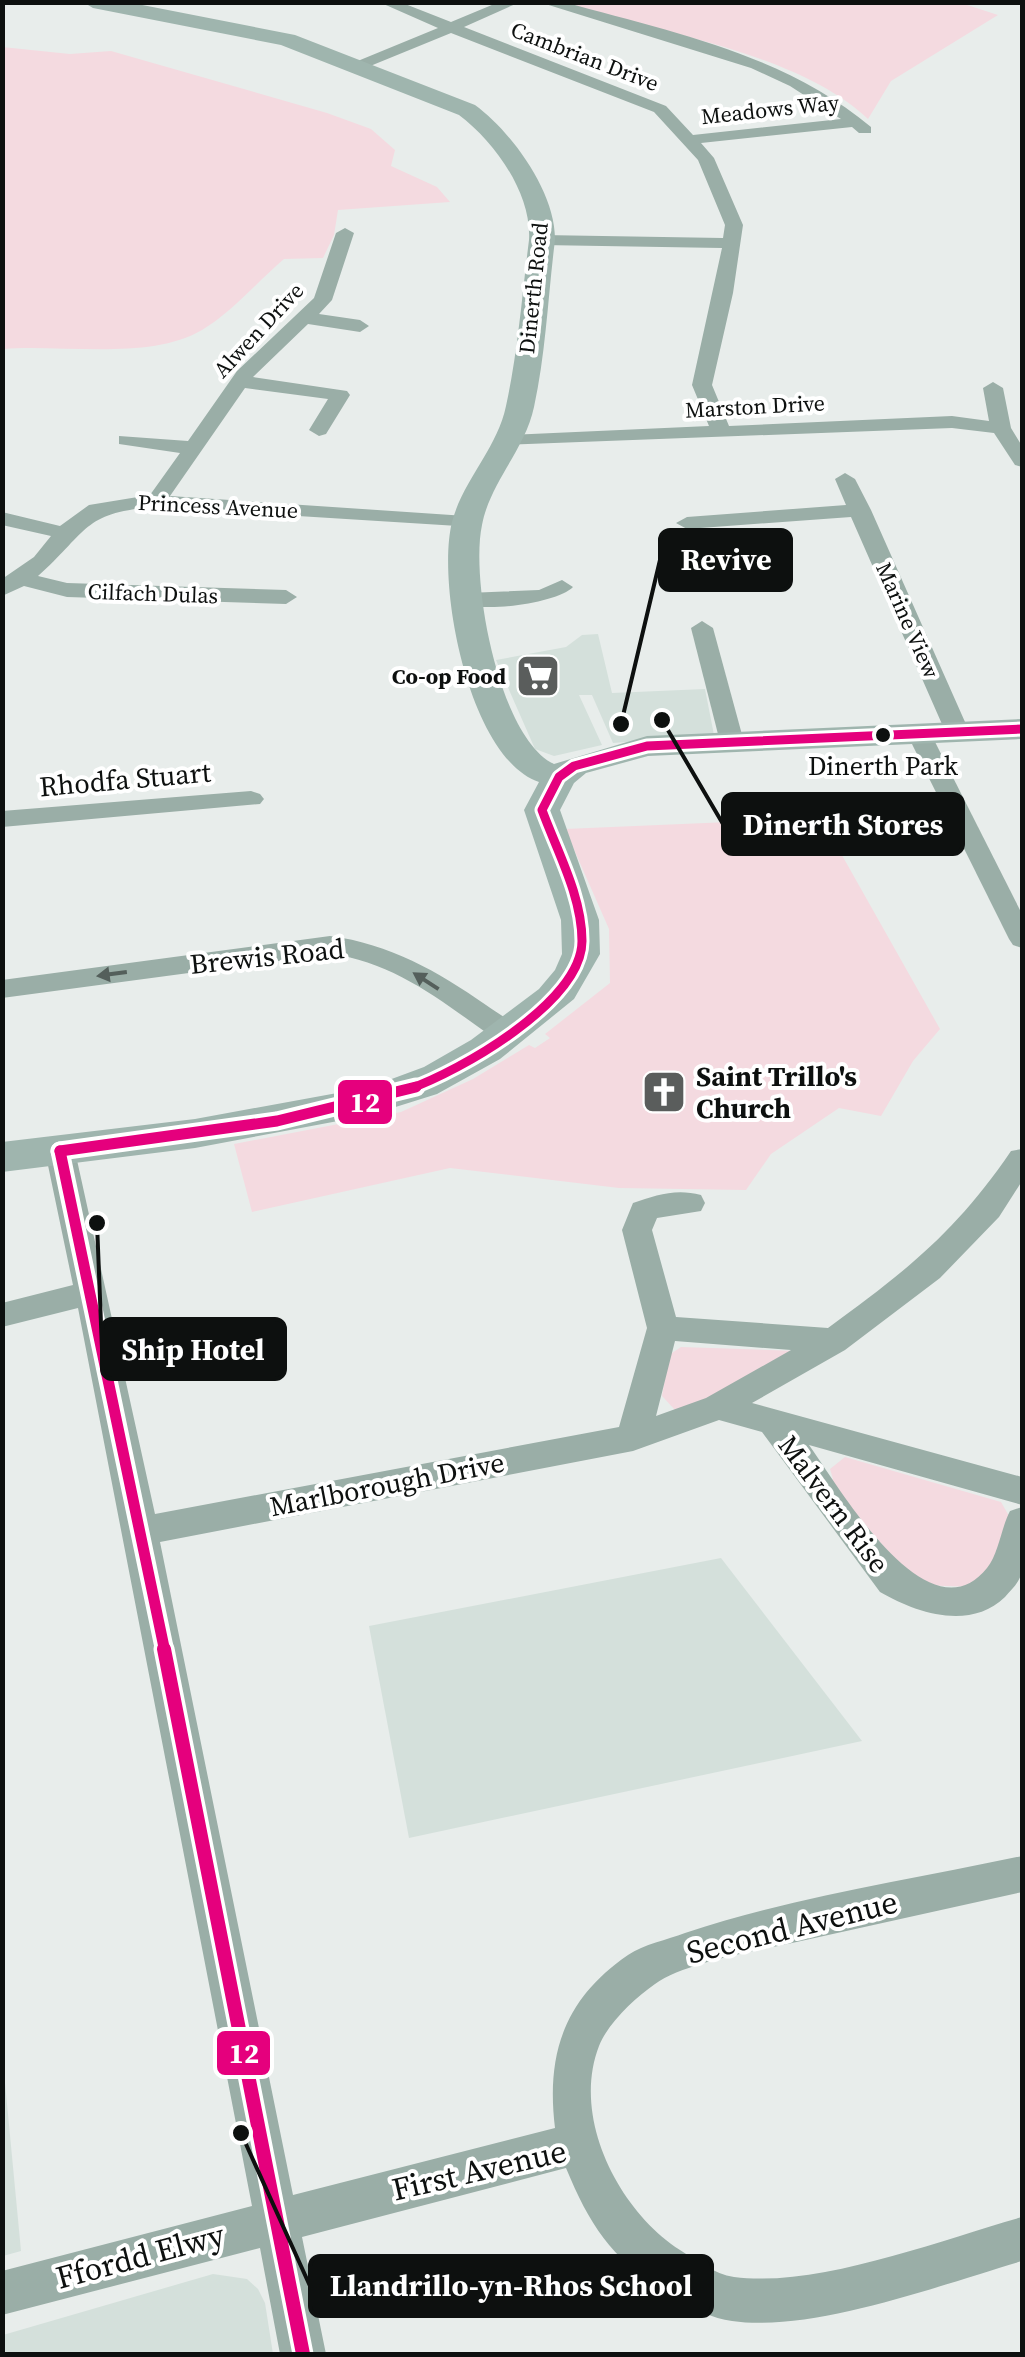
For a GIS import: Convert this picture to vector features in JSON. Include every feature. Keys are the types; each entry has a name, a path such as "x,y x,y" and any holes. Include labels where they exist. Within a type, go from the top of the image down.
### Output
{"street":[{"name":"Dinerth Road","path":"93,2 287,40 478,116 502,144 543,217 542,240 520,411 509,442 466,522 462,552 478,657 504,728 530,764 558,777"},
{"name":"Cambrian Drive","path":"386,2 660,109 706,158 734,225 702,385 722,433"},
{"path":"353,68 513,2"},
{"name":"Meadows Way","path":"546,2 751,62 816,90 861,126 688,140"},
{"name":"Alwen Drive","path":"156,501 240,381 323,300 345,234"},
{"path":"542,240 732,244"},
{"path":"304,318 360,326"},
{"path":"319,430 354,376"},
{"path":"240,381 340,395"},
{"path":"994,388 1002,428 1022,461"},
{"name":"Marston Drive","path":"509,442 952,422 1002,428"},
{"path":"126,440 193,448"},
{"name":"Marine View","path":"845,479 956,731"},
{"name":"Princess Avenue","path":"12,584 82,515 130,501 466,522"},
{"path":"686,524 860,510"},
{"path":"2,518 63,533"},
{"name":"Cilfach Dulas","path":"12,584 276,603"},
{"path":"467,600 543,596 565,585"},
{"path":"702,628 732,742"},
{"path":"2,1157 268,1122 405,1091 442,1074 508,1034 550,1001 570,978 581,955 577,912 542,810 558,777 584,762 648,746 1022,728"},
{"path":"919,734 1022,939"},
{"name":"Rhodfa Stuart","path":"2,819 252,800"},
{"name":"Brewis Road","path":"2,989 330,945 350,946 390,958 508,1034"},
{"path":"60,1152 93,1292 303,2354"},
{"name":"Marlborough Drive","path":"141,1531 633,1438 718,1407 834,1340 929,1270 988,1209 1022,1159"},
{"path":"633,1438 663,1328 638,1230 644,1211 666,1203 690,1203"},
{"path":"2,1315 93,1292"},
{"path":"663,1328 834,1340"},
{"name":"Malvern Rise","path":"718,1407 1022,1491"},
{"name":"Malvern Rise","path":"775,1425 872,1558 892,1581 917,1596 950,1602 983,1595 1004,1574 1022,1521"},
{"name":"Second Avenue","path":"578,2143 572,2096 574,2058 584,2029 611,1996 644,1967 728,1938 1022,1874"},
{"name":"First Avenue","path":"278,2218 578,2143 595,2191 618,2230 649,2257 693,2284 732,2300 811,2292 1022,2239"},
{"name":"Ffordd Elwy","path":"2,2294 278,2218"}],"shaded area":[{"path":"958,2 998,15 891,81 868,119 839,96 765,60 562,3"},
{"path":"2,47 70,54 111,51 327,113 371,129 395,150 391,166 437,187 450,202 338,210 334,235 323,258 284,259 223,315 181,340 131,348 3,349"},
{"path":"598,634 612,693 705,689 714,735 613,743 592,695 579,695 602,745 554,756 535,749 496,660 566,647 582,635"},
{"path":"821,818 940,1029 913,1061 881,1116 839,1108 771,1154 746,1190 619,1188 450,1168 252,1212 234,1144 401,1112 473,1079 529,1045 535,1048 550,1038 545,1034 610,983 609,929 565,829"},
{"path":"681,1347 798,1351 705,1401 676,1411 662,1396 669,1355"},
{"path":"845,1457 1001,1502 1009,1516 995,1567 976,1587 918,1585 827,1482 833,1479 830,1469"},
{"path":"721,1558 862,1741 409,1838 369,1626"},
{"path":"3,2062 21,2251 2,2256"},
{"path":"213,2274 247,2279 258,2289 265,2303 273,2354 3,2354 3,2335"}],"transit line":[{"name":"12","path":"60,1151 233,1128 362,1103 437,1078 514,1029 560,991 581,956 576,902 542,810 559,777 574,766 647,746 1022,729"},
{"name":"12","path":"60,1151 141,1531 303,2354"}],"place":[{"name":"Co-op Food","path":"538,676"},
{"name":"Dinerth Stores","path":"662,720"},
{"name":"Revive","path":"621,724"},
{"name":"Dinerth Park","path":"883,735"},
{"name":"Saint Trillo's Church","path":"664,1092"},
{"name":"Ship Hotel","path":"97,1223"},
{"name":"Llandrillo-yn-Rhos School","path":"241,2133"}]}
